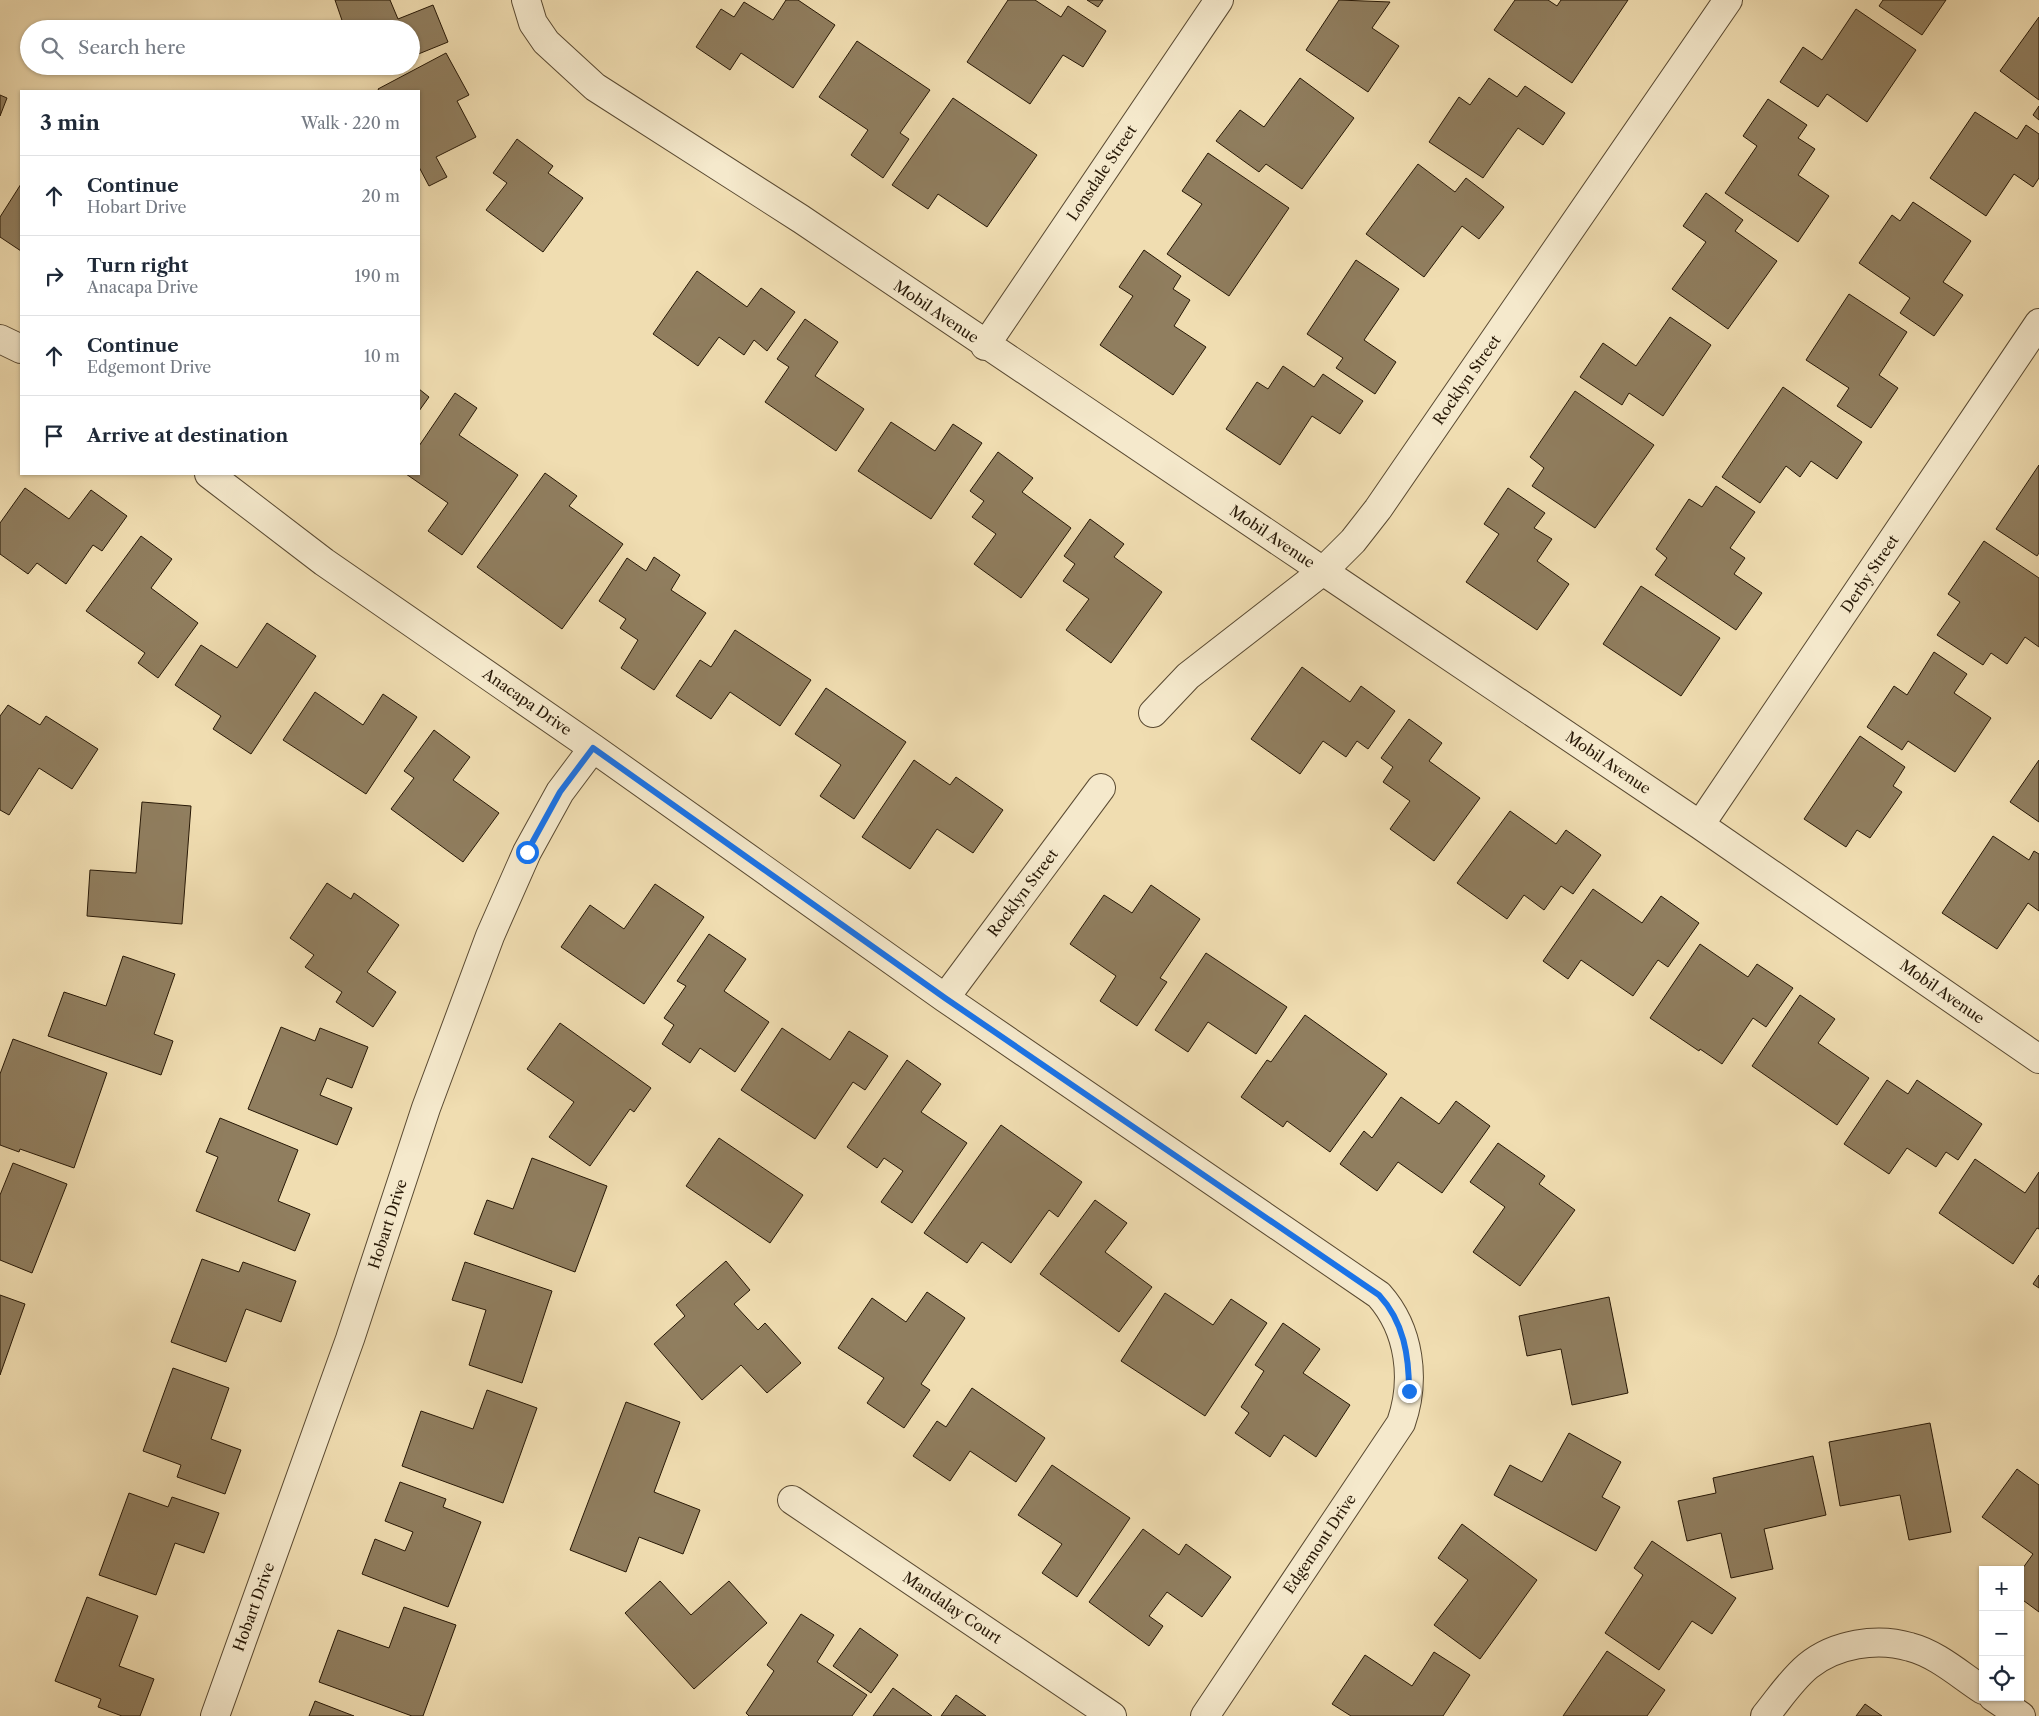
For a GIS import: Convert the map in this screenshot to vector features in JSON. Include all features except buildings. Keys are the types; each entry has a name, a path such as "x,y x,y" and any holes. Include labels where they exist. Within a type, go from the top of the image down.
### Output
{"street":[{"name":"Mobil Avenue","path":"526,0 532,22 546,42 595,87 800,219 985,346 1323,571 1700,825 2039,1059"},
{"name":"Lonsdale Street","path":"985,346 1219,0"},
{"name":"Rocklyn Street","path":"1153,713 1188,676 1323,571 1353,541 1378,509 1728,0"},
{"name":"Derby Street","path":"1700,825 2039,323"},
{"path":"0,339 20,349"},
{"name":"Anacapa Drive","path":"210,475 324,562 593,748 945,998 1379,1295 1390,1307 1402,1333 1409,1362"},
{"name":"Hobart Drive","path":"215,1716 350,1339 426,1108 490,936 532,843 560,792 593,748"},
{"name":"Rocklyn Street","path":"945,998 1101,788"},
{"name":"Edgemont Drive","path":"1205,1716 1401,1423 1409,1391 1409,1362"},
{"name":"Mandalay Court","path":"792,1500 1112,1716"},
{"path":"1766,1716 1792,1681 1809,1665 1840,1648 1875,1642 1910,1647 1924,1653 1979,1687"},
{"path":"1999,1701 2021,1716"}],"route":[{"path":"527,852 560,792 593,748 945,998 1379,1295 1390,1307 1402,1333 1409,1362 1409,1391"}]}
